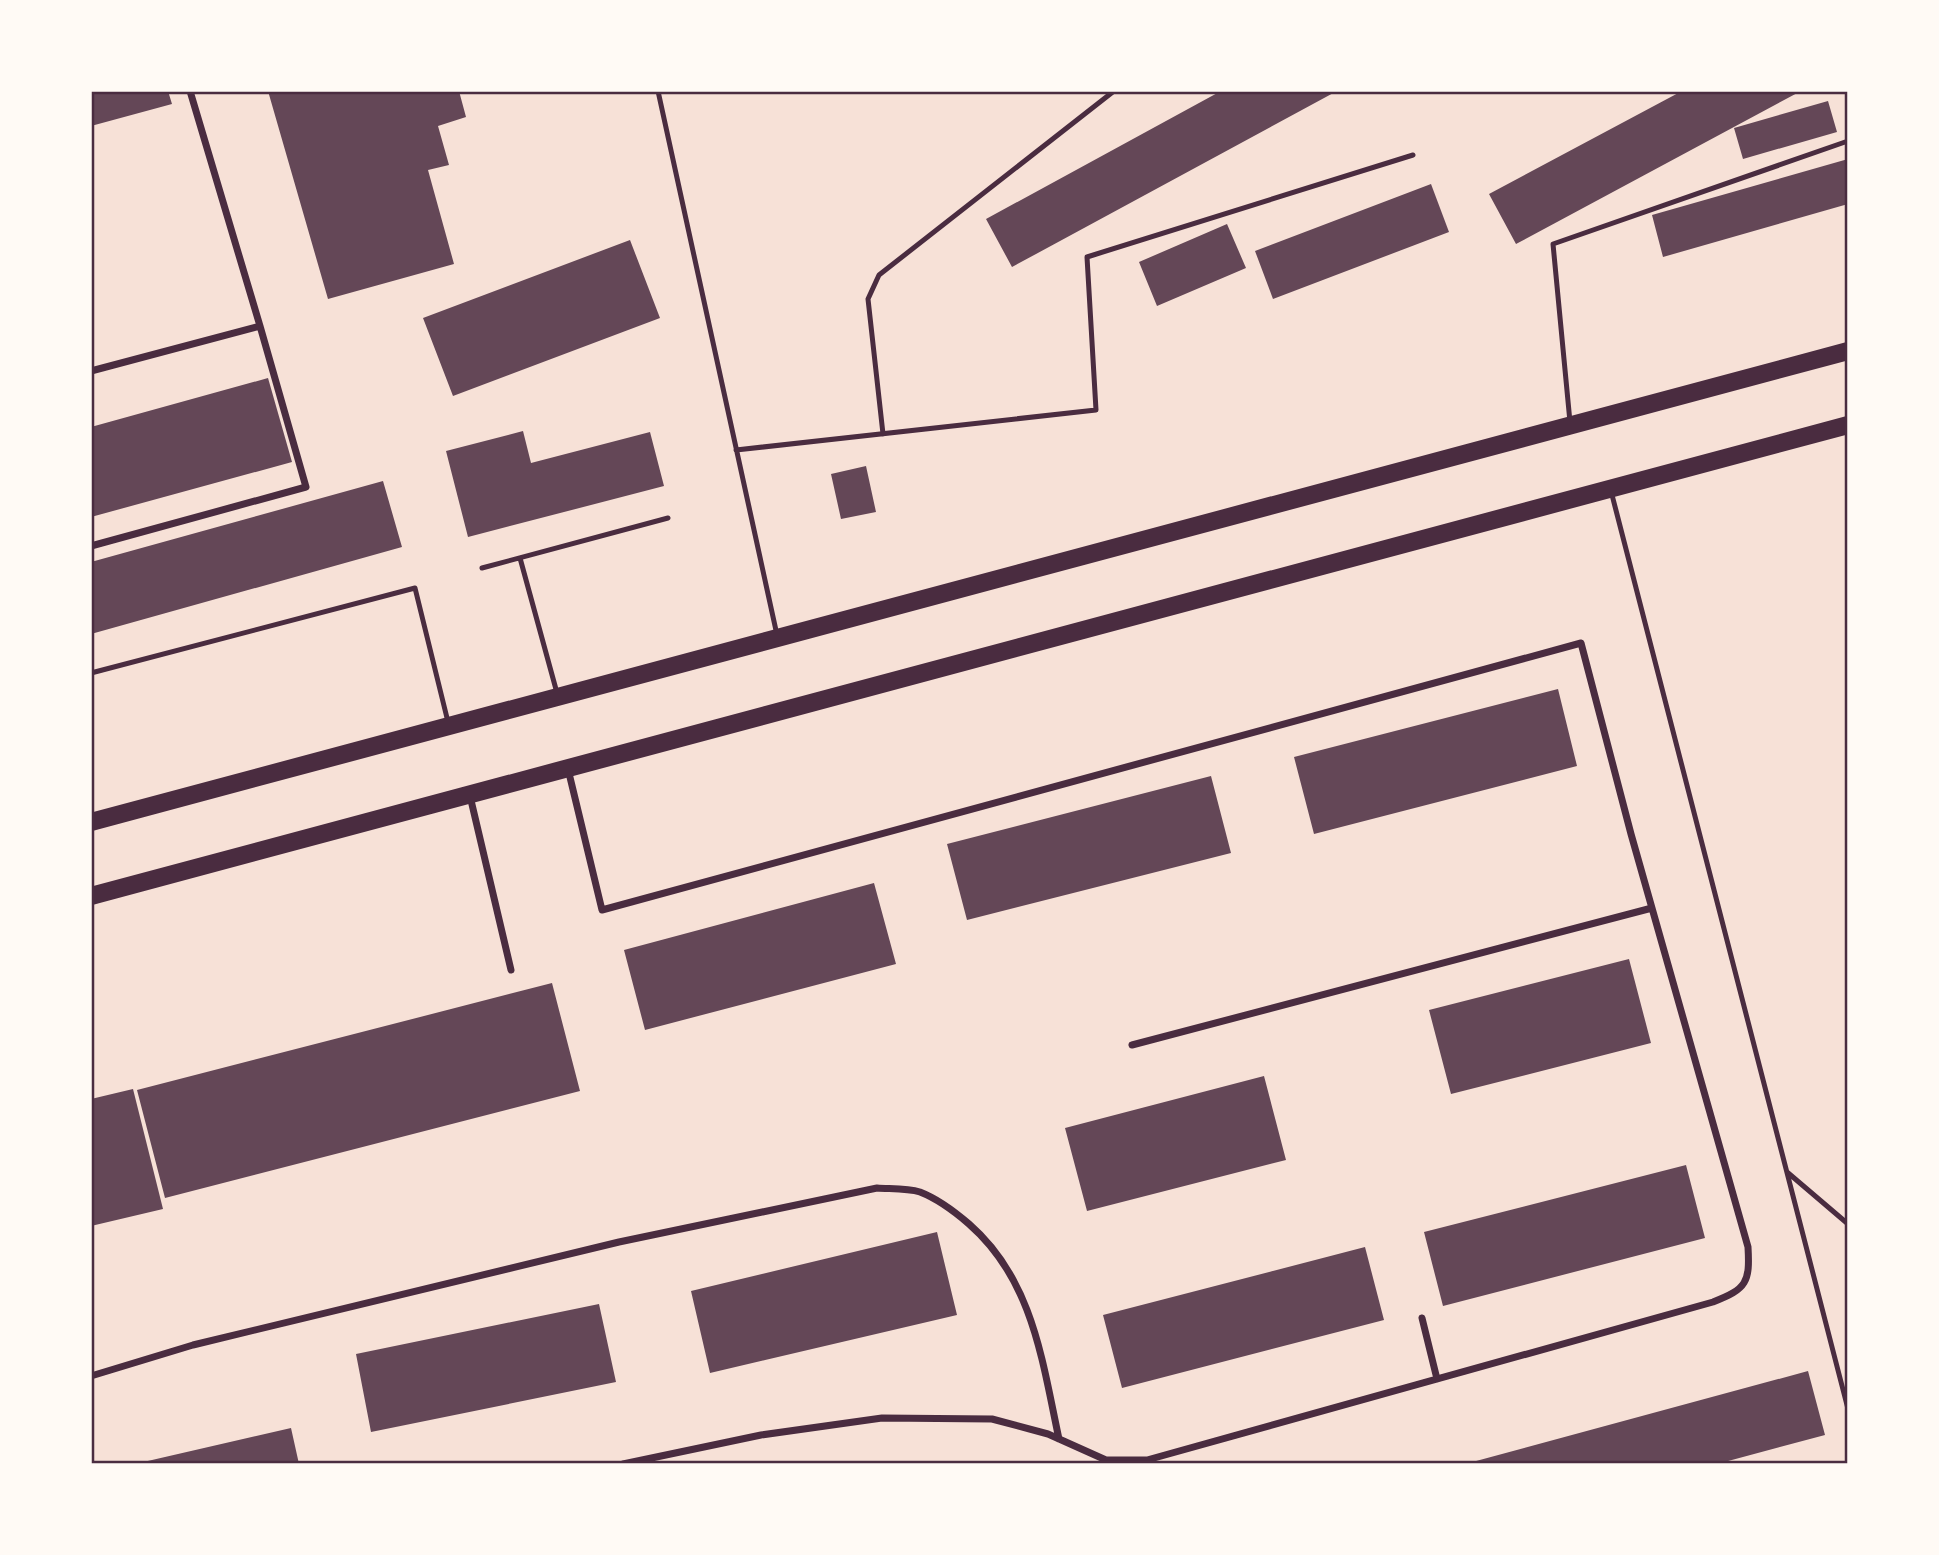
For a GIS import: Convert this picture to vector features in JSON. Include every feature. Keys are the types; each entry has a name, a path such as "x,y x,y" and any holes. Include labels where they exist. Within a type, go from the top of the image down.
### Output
{"main road":[{"path":"91,822 1848,351"},
{"path":"91,896 1848,425"}],"street":[{"path":"91,546 306,487 190,91"},
{"path":"91,371 260,326"},
{"path":"568,769 602,909 1581,643 1652,908 1748,1247 1750,1273 1737,1293 1713,1302 1147,1460 1105,1460 1059,1439 992,1419 882,1418 761,1435 623,1464"},
{"path":"470,795 511,970"},
{"path":"1132,1045 1652,908"},
{"path":"91,1376 193,1345 619,1242 877,1188 918,1192 951,1209 986,1239 1011,1273 1028,1308 1059,1439"},
{"path":"1422,1318 1437,1379"}],"lane":[{"path":"658,91 778,638"},
{"path":"883,434 868,299 880,275 1114,91"},
{"path":"1570,425 1553,244 1848,141"},
{"path":"736,450 1096,410 1087,257 1413,155"},
{"path":"1611,488 1848,1409"},
{"path":"482,568 668,518"},
{"path":"520,558 558,697"},
{"path":"91,673 415,588 448,726"},
{"path":"1787,1172 1848,1224"}],"building":[{"path":"91,91 168,91 172,104 91,126"},
{"path":"268,91 459,91 466,117 438,126 449,165 428,170 454,264 328,299"},
{"path":"1221,91 1337,91 1012,267 986,219"},
{"path":"1682,91 1801,91 1516,244 1489,194"},
{"path":"1828,101 1837,132 1743,159 1734,128"},
{"path":"1848,159 1848,204 1663,257 1652,215"},
{"path":"1431,184 1449,232 1273,299 1255,251"},
{"path":"1227,224 1246,268 1157,306 1139,262"},
{"path":"630,240 660,318 453,396 423,318"},
{"path":"268,378 292,462 91,517 91,427"},
{"path":"523,431 531,463 650,432 664,486 468,537 446,451"},
{"path":"866,466 876,512 841,519 831,474"},
{"path":"383,481 402,547 91,634 91,562"},
{"path":"1558,689 1577,766 1314,834 1294,757"},
{"path":"1211,776 1231,853 967,920 947,844"},
{"path":"874,883 896,964 645,1030 624,950"},
{"path":"1629,959 1651,1043 1451,1094 1429,1010"},
{"path":"552,983 580,1091 165,1198 137,1090"},
{"path":"1264,1076 1286,1160 1087,1211 1065,1128"},
{"path":"133,1089 163,1209 91,1226 91,1099"},
{"path":"1686,1165 1705,1238 1443,1306 1424,1232"},
{"path":"937,1232 957,1315 710,1373 691,1291"},
{"path":"1365,1247 1384,1320 1122,1388 1103,1315"},
{"path":"599,1304 616,1382 371,1432 356,1354"},
{"path":"1808,1371 1825,1435 1717,1464 1465,1464"},
{"path":"291,1428 299,1464 139,1464 139,1463"}]}
